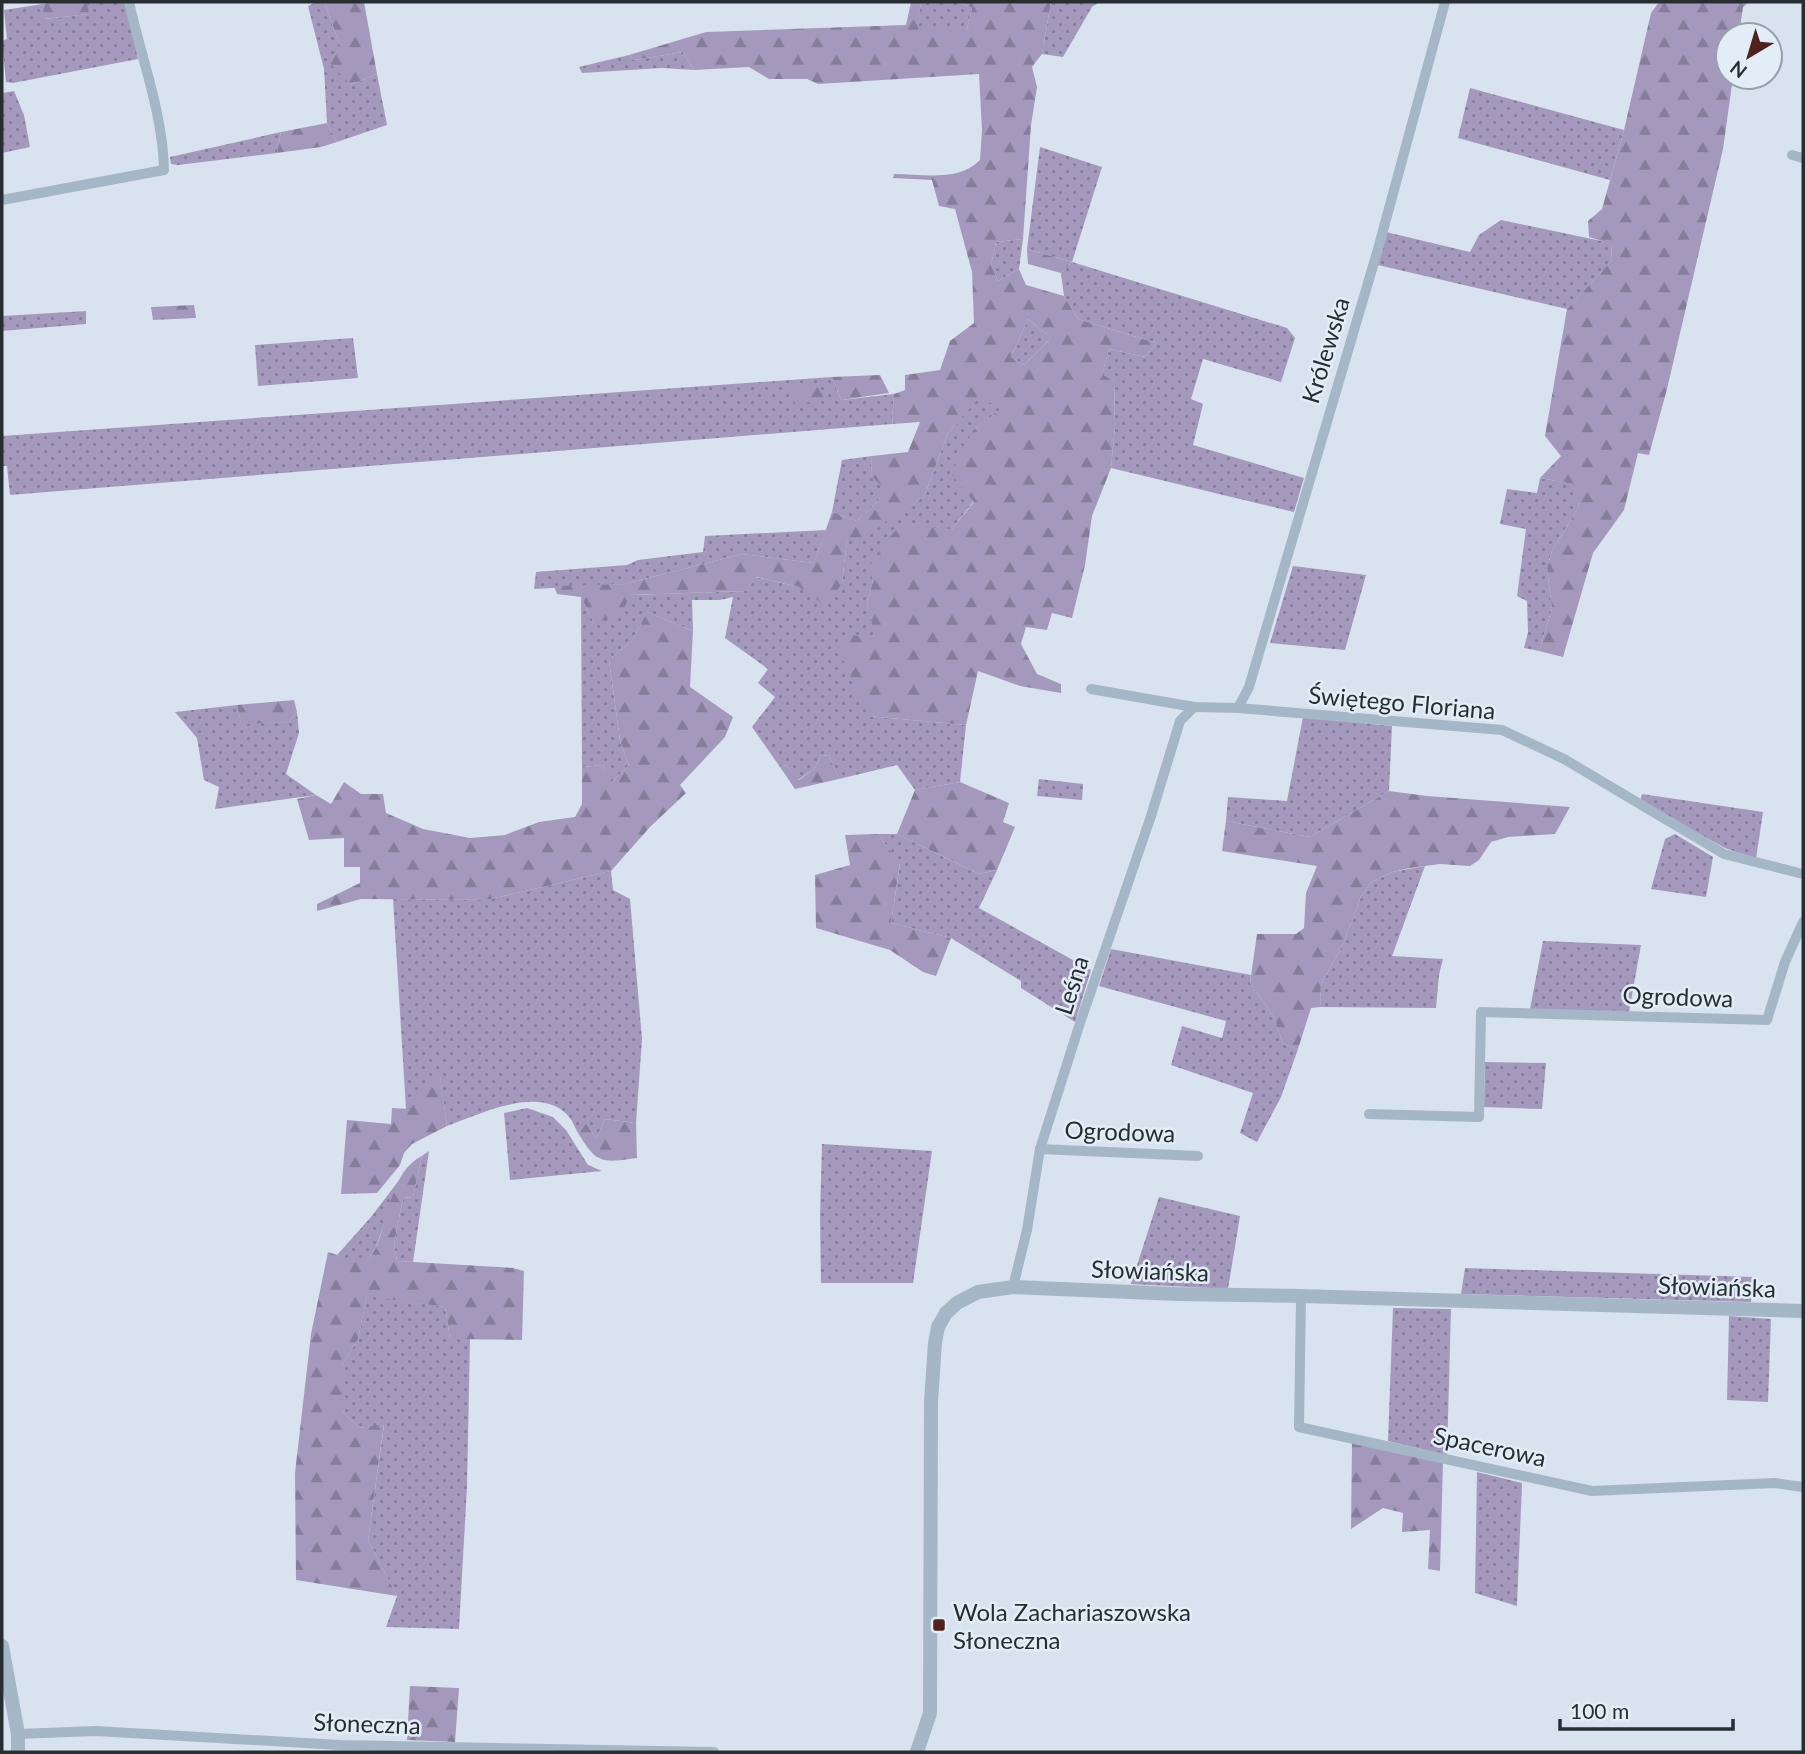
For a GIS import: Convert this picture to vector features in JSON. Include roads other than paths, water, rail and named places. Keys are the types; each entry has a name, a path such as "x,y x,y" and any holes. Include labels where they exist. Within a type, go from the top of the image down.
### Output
{"street":[{"path":"2,200 164,170 151,90 129,2"},
{"name":"Królewska","path":"1238,708 1249,687 1282,578 1378,249 1446,2"},
{"name":"Świętego Floriana","path":"1091,689 1194,706 1502,730 1564,759 1724,855 1803,874"},
{"name":"Leśna","path":"1013,1287 1027,1230 1041,1149 1180,721 1194,706"},
{"name":"Ogrodowa","path":"1369,1114 1479,1117 1481,1012 1768,1020 1786,962 1803,922"},
{"name":"Ogrodowa","path":"1041,1149 1198,1156"},
{"name":"Słowiańska","path":"917,1752 930,1713 931,1401 935,1343 942,1320 957,1303 978,1292 1013,1287 1803,1311"},
{"name":"Spacerowa","path":"1301,1296 1299,1427 1592,1491 1775,1483 1803,1487"},
{"path":"2,1646 19,1752"},
{"name":"Słoneczna","path":"18,1734 96,1731 340,1745 714,1752"}],"place":[{"name":"Wola Zachariaszowska Słoneczna","path":"939,1625"}]}
